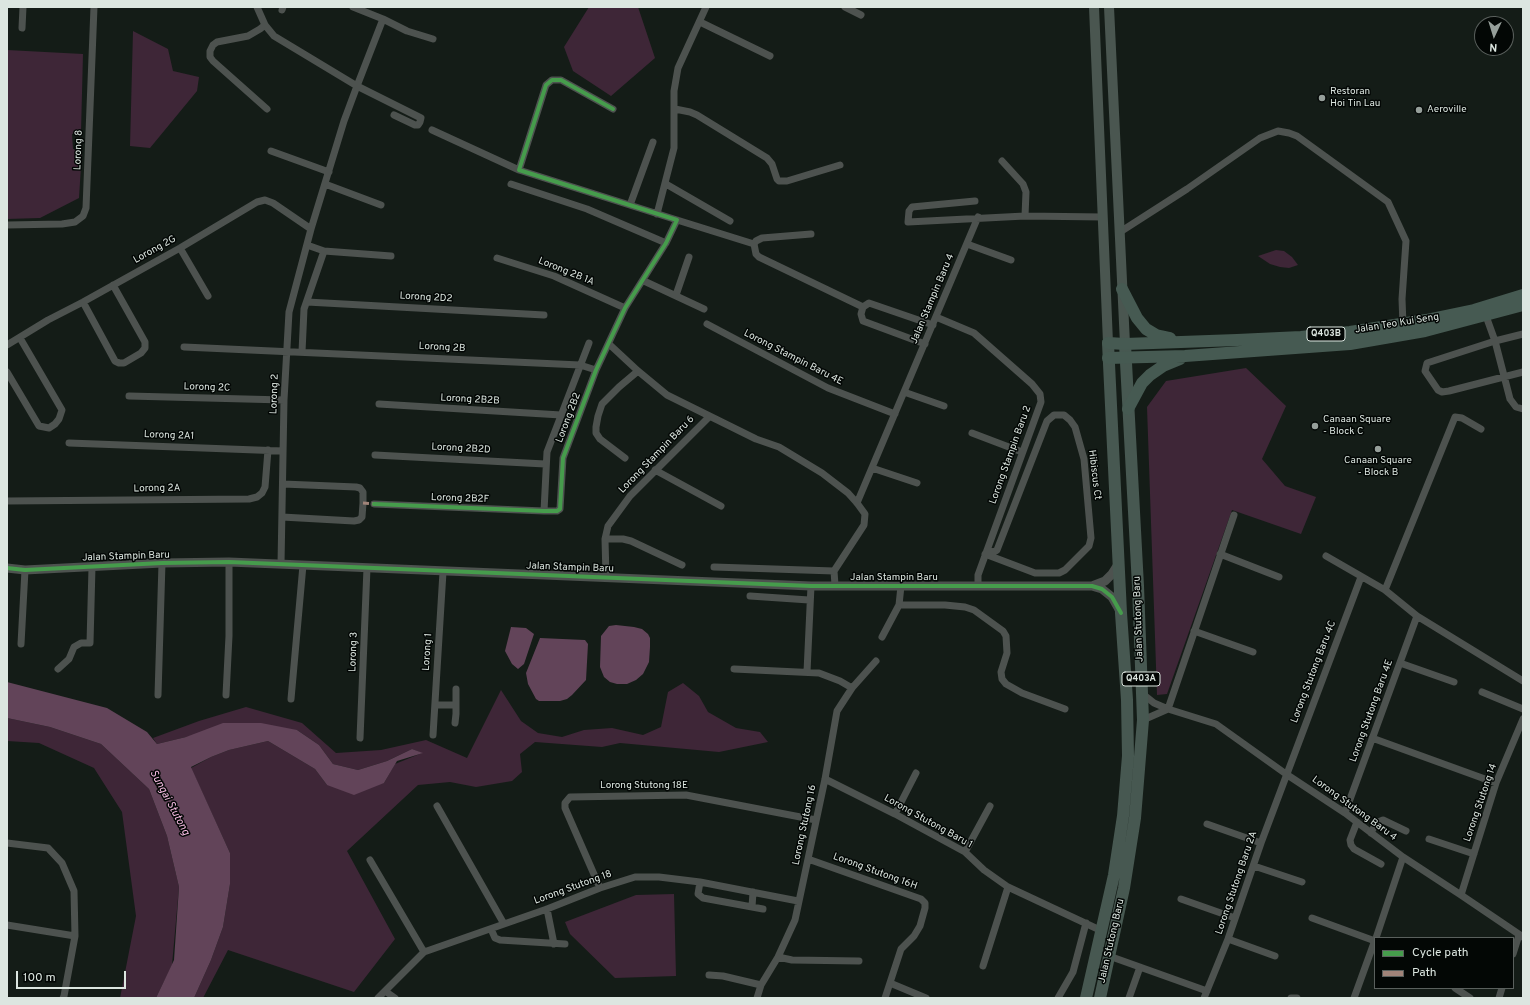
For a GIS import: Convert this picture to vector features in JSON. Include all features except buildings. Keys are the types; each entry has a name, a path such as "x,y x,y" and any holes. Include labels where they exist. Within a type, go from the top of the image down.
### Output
{"highway":[{"path":"1122,289 1137,318 1146,329 1156,335 1185,342"},
{"name":"Jalan Teo Kui Seng","path":"1125,344 1300,337 1403,325 1474,310 1523,295"},
{"name":"Jalan Teo Kui Seng","path":"1125,357 1185,356 1350,344 1418,332 1486,316 1523,305"},
{"name":"Q403B","path":"1108,344 1125,344"},
{"path":"1128,409 1142,383 1150,375 1163,366 1185,356"},
{"path":"1108,358 1125,357"}],"main road":[{"path":"1094,7 1108,344"},
{"path":"1109,7 1125,344"},
{"name":"Jalan Stutong Baru","path":"1086,998 1110,894 1123,816 1128,756 1127,700 1121,613 1108,344"},
{"name":"Jalan Stutong Baru","path":"1100,998 1124,888 1135,818 1143,720 1138,586 1125,344"}],"street":[{"path":"22,28 23,7"},
{"name":"Lorong 8","path":"7,225 62,224 75,222 83,216 86,208 94,7"},
{"path":"257,7 265,25 274,36 357,86 421,118 418,125 415,125 394,115"},
{"path":"353,7 383,19 407,31 433,39"},
{"path":"657,214 666,184 674,148 674,91 678,68 706,7"},
{"path":"845,7 861,15"},
{"name":"Lorong 2","path":"281,564 284,400 289,312 311,229 344,121 383,19"},
{"path":"700,22 770,56"},
{"path":"265,25 260,30 248,36 230,39 213,45 210,51 210,57 267,109"},
{"path":"519,170 546,85 552,80 561,80 612,109"},
{"path":"675,109 697,115 767,158 772,164 776,179 779,181 787,181 840,165"},
{"path":"432,130 519,170 754,244"},
{"path":"1120,232 1187,189 1260,138 1278,131 1290,133 1297,136 1388,202 1406,241 1402,299 1403,325"},
{"path":"630,205 654,142"},
{"path":"272,151 329,172"},
{"path":"1002,161 1023,184 1026,192 1025,216"},
{"path":"325,184 381,205"},
{"path":"511,184 587,209 666,243"},
{"path":"666,184 730,221"},
{"name":"Lorong 2G","path":"7,345 48,320 180,248 256,202 265,200 311,229"},
{"path":"975,201 912,207 909,211 908,222 1025,216 1103,217"},
{"name":"Jalan Stampin Baru 4","path":"857,503 978,218"},
{"name":"Lorong 2B2","path":"544,511 557,511 560,509 563,458 596,370 625,308 644,281 666,243 677,220"},
{"path":"754,244 762,238 811,234"},
{"path":"754,244 756,254 759,257 863,307"},
{"path":"967,244 1011,260"},
{"path":"307,245 324,251 391,256"},
{"path":"180,248 208,296"},
{"path":"302,352 304,309 324,251"},
{"path":"676,295 689,257"},
{"name":"Lorong 2B 1A","path":"497,258 554,276 625,308"},
{"path":"644,281 704,309"},
{"path":"83,302 115,361 124,363 145,348 145,342 113,285"},
{"name":"Lorong 2D2","path":"307,302 544,315"},
{"path":"925,344 863,321 861,314 863,307 869,303 932,325"},
{"name":"Lorong Stampin Baru 2","path":"936,316 974,333 1032,384 1040,394 1041,402 978,574 978,585"},
{"path":"1486,316 1495,342 1510,399 1516,407 1523,409"},
{"name":"Lorong Stampin Baru 4E","path":"707,324 828,388 895,414"},
{"path":"1523,334 1427,363 1426,371 1438,390 1442,392 1523,372"},
{"path":"7,372 39,426 49,428 55,424 59,419 62,410 20,338"},
{"path":"544,511 545,464 547,452 589,342"},
{"path":"608,344 667,395 756,439 779,447 822,472 848,493 865,514 864,524 834,571 835,585"},
{"name":"Lorong 2B","path":"184,347 580,365 596,370"},
{"path":"625,458 600,439 596,433 596,427 602,404 638,371"},
{"path":"904,392 944,406"},
{"name":"Lorong 2C","path":"129,396 284,400"},
{"name":"Lorong 2B2B","path":"378,404 561,415"},
{"name":"Hibiscus Ct","path":"1054,414 1064,415 1075,427 1084,459 1090,538 1089,546 1059,574 1035,573 986,552 997,550 1046,421 1054,414"},
{"name":"Lorong Stampin Baru 6","path":"606,577 605,539 608,526 630,496 709,417"},
{"path":"1385,590 1455,417 1462,418 1481,429"},
{"path":"972,433 1022,452"},
{"name":"Lorong 2A1","path":"69,443 283,451"},
{"name":"Lorong 2A","path":"7,501 249,499 257,497 262,493 265,487 268,450"},
{"name":"Lorong 2B2D","path":"375,455 545,464"},
{"path":"872,468 916,483"},
{"path":"655,470 721,506"},
{"path":"282,517 354,521 359,520 362,517 363,503 363,492 360,488 356,487 283,484"},
{"name":"Lorong 2B2F","path":"374,504 544,511"},
{"path":"1143,720 1168,709 1234,515"},
{"path":"605,539 623,539 631,541 682,565"},
{"path":"1220,554 1279,577"},
{"path":"1326,556 1385,590 1417,616 1523,681"},
{"path":"226,695 229,636 230,562"},
{"name":"Jalan Stampin Baru","path":"7,568 25,570 162,563 230,562 811,586 1092,586 1102,589 1112,596 1121,613"},
{"path":"158,695 162,563"},
{"name":"Jalan Stampin Baru","path":"1092,586 1105,581 1112,574 1119,563"},
{"path":"291,699 303,565"},
{"path":"58,669 69,658 74,647 81,643 90,643 92,567"},
{"path":"714,567 834,571"},
{"name":"Lorong 3","path":"360,738 367,568"},
{"path":"22,644 25,570"},
{"name":"Lorong 1","path":"433,735 444,572"},
{"name":"Lorong Stutong Baru 4C","path":"1286,774 1361,577"},
{"path":"807,672 809,600 811,586"},
{"path":"882,637 899,605 901,586"},
{"path":"750,596 809,600"},
{"path":"899,605 945,604 965,607 982,614 1003,631 1006,636 1007,653 1001,672 1002,679 1006,684 1022,693 1065,709"},
{"name":"Lorong Stutong Baru 4E","path":"1345,813 1417,616"},
{"path":"1194,631 1253,652"},
{"name":"Lorong Stutong 16","path":"757,998 761,985 778,957 794,920 825,779 837,711 852,688 876,661"},
{"path":"1400,663 1454,682"},
{"path":"734,670 807,672 829,676 840,680 852,688"},
{"path":"455,723 456,689"},
{"name":"Lorong Stutong Baru 4","path":"1142,690 1144,695 1154,704 1216,724 1286,774 1345,813 1403,857 1521,936"},
{"path":"1482,692 1523,710"},
{"path":"435,704 456,706"},
{"name":"Lorong Stutong 14","path":"1461,895 1496,782 1523,719"},
{"path":"1372,738 1496,782"},
{"path":"896,814 916,773"},
{"name":"Lorong Stutong Baru 2A","path":"1206,995 1228,939 1286,774"},
{"name":"Lorong Stutong Baru 1","path":"825,779 896,814 965,852 984,870 1008,887 1102,931"},
{"name":"Lorong Stutong 18E","path":"600,888 565,808 565,803 570,797 686,795 816,820"},
{"path":"437,806 504,924"},
{"path":"965,852 990,806"},
{"path":"1371,833 1376,823 1383,820 1406,830"},
{"path":"1357,822 1350,840 1351,845 1354,850 1380,864"},
{"path":"1207,824 1261,843"},
{"path":"1429,839 1474,854"},
{"path":"7,843 48,848 62,863 74,891 74,936 63,998"},
{"path":"1376,937 1403,857"},
{"name":"Lorong Stutong 16H","path":"808,859 921,900 925,903 920,926 914,936 901,949 885,998"},
{"path":"370,860 424,952"},
{"path":"1254,866 1302,882"},
{"name":"Lorong Stutong 18","path":"378,998 424,952 547,909 600,888 635,877 659,877 700,882 798,901"},
{"path":"700,882 698,894 700,896 763,909"},
{"path":"983,966 1008,887"},
{"path":"752,907 753,892"},
{"path":"1181,899 1235,918"},
{"path":"547,909 554,944"},
{"path":"1312,918 1374,940"},
{"path":"1058,998 1073,972 1086,923"},
{"path":"7,925 74,936"},
{"path":"491,929 496,938 500,940 565,944"},
{"path":"1514,952 1521,936"},
{"path":"1228,939 1275,956"},
{"path":"1354,998 1374,943"},
{"path":"1109,956 1140,967 1206,995"},
{"path":"778,957 792,960 859,961"},
{"path":"1129,998 1140,967"},
{"path":"709,976 723,976 761,985"},
{"path":"890,983 926,998"},
{"path":"1456,989 1470,998"},
{"path":"385,991 395,998"},
{"path":"1291,998 1296,998"}],"shaded area":[{"path":"589,7 638,7 655,58 611,96 573,71 564,47"},
{"path":"133,31 168,49 173,71 199,77 197,91 150,148 130,146"},
{"path":"7,50 83,54 81,132 72,134 73,149 82,150 79,198 40,218 7,219"},
{"path":"1276,250 1284,251 1292,257 1298,265 1289,268 1280,267 1270,264 1258,256"},
{"path":"1246,368 1286,406 1262,459 1285,486 1316,497 1301,534 1232,510 1167,694 1157,695 1147,407 1166,381"},
{"path":"683,683 699,696 708,712 736,728 760,732 768,742 719,752 620,743 602,747 535,742 520,754 522,772 512,781 476,787 450,782 418,785 347,851 395,939 354,992 228,950 203,998 194,998 211,960 223,927 230,884 230,853 191,768 211,757 229,750 268,741 315,769 327,785 384,783 395,764 422,753 412,749 387,761 358,770 333,764 319,745 297,730 186,737 157,744 153,738 199,721 246,707 302,723 336,753 381,750 426,740 467,758 501,690 521,721 538,733 562,737 584,730 612,728 643,735 661,727 668,692"},
{"path":"7,718 50,727 101,744 149,789 167,836 179,887 172,965 156,998 120,998 136,916 122,812 94,768 39,743 7,741"},
{"path":"674,894 676,976 615,978 570,934 565,922 636,895"}],"water":[{"path":"616,625 642,629 650,638 649,662 643,674 636,680 627,684 610,682 604,677 600,667 601,636 609,626"},
{"path":"511,627 526,628 534,634 524,664 518,669 512,664 505,651"},
{"path":"540,638 585,640 588,644 586,680 567,699 560,701 539,701 536,699 528,684 526,673"},
{"name":"Sungai Stutong","path":"7,682 107,708 147,732 157,744 186,737 223,723 261,723 297,730 319,745 333,764 358,770 387,761 412,749 423,753 397,761 384,783 354,795 327,785 315,769 268,741 229,750 191,767 230,853 230,884 223,927 211,960 194,998 156,998 174,960 179,887 167,836 149,789 101,744 50,727 7,718"}],"marked path":[{"path":"363,503 374,504"}],"cycle path":[{"path":"374,504 544,511 557,511 560,509 563,458 596,370 625,308 666,243 677,220 519,170 546,85 552,80 561,80 613,109"},
{"path":"7,568 25,570 162,563 229,562 811,586 1092,586 1102,589 1112,597 1121,613"}],"place":[{"name":"Restoran Hoi Tin Lau","path":"1322,98"},
{"name":"Aeroville","path":"1419,110"},
{"name":"Canaan Square - Block C","path":"1315,426"},
{"name":"Canaan Square - Block B","path":"1378,449"}]}
